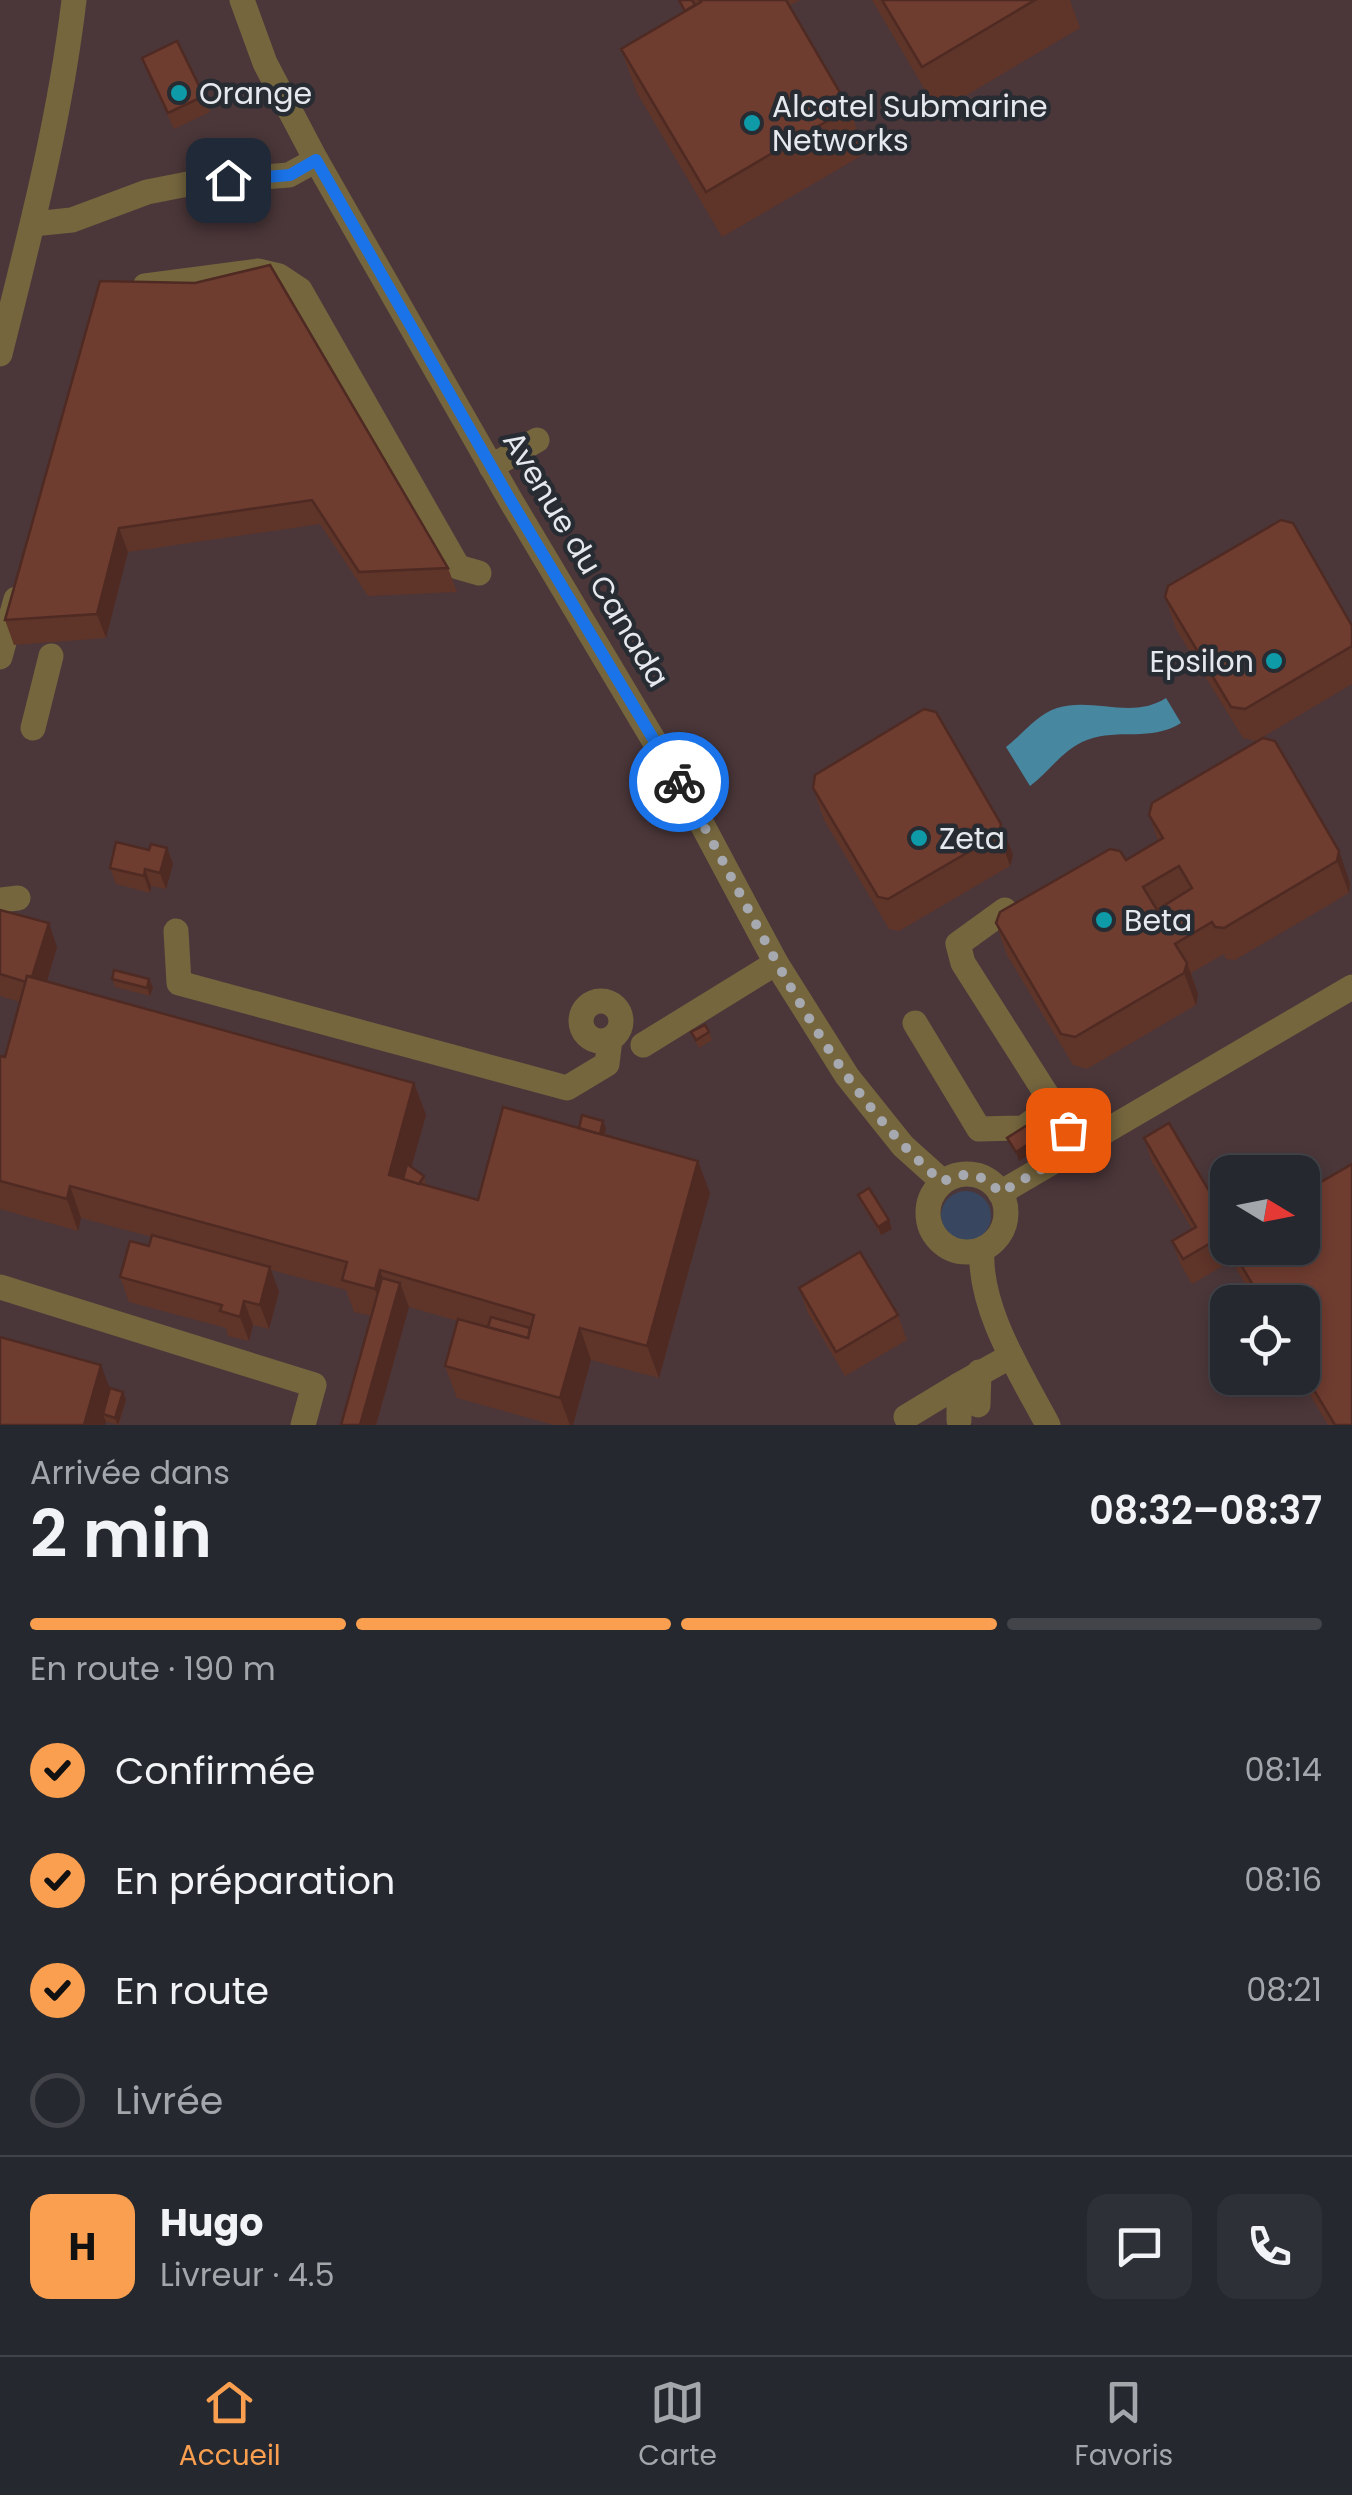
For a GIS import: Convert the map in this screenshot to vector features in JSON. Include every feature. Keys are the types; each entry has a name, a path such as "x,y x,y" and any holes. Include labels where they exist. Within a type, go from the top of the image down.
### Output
{"street":[{"path":"0,354 33,224 74,0"},
{"name":"Avenue du Canada","path":"242,0 266,63 316,160 491,466 687,796 776,962 847,1076 903,1146 942,1182"},
{"path":"33,224 72,220 146,192 198,182 290,175 316,160"},
{"path":"116,294 126,289 258,272 279,276 300,290 458,567 479,572"},
{"path":"491,466 537,440"},
{"path":"0,657 22,580"},
{"path":"34,728 51,656"},
{"path":"1005,910 958,944 964,963 1080,1147"},
{"path":"176,931 179,984 568,1088 607,1064 610,1039"},
{"path":"643,1046 776,962"},
{"path":"1000,1193 1352,987"},
{"path":"915,1023 979,1130 1022,1128 1054,1106"},
{"path":"968,1173 981,1176 1000,1193 1006,1205 1001,1232 982,1249 957,1251 946,1246 930,1227 929,1202 942,1182 968,1173"},
{"path":"982,1249 980,1274 1011,1356 1048,1425"},
{"path":"0,1286 314,1384 303,1425"},
{"path":"906,1417 1011,1356"},
{"path":"968,1412 969,1378"}],"shaded area":[{"path":"0,0 1352,0 1352,1425 0,1425"},
{"path":"1166,698 1181,723 1147,734 1087,740 1030,786 1006,747 1036,720 1057,708 1140,707"},
{"path":"966,1191 984,1198 991,1216 984,1234 966,1241 948,1234 941,1216 948,1198"}],"building":[{"path":"679,0 692,0 695,5 685,11"},
{"name":"Alcatel Submarine Networks","path":"700,0 786,0 849,108 706,192 621,49"},
{"path":"882,0 1035,0 922,67"},
{"name":"Orange","path":"177,41 204,96 168,113 142,58"},
{"path":"270,265 448,568 359,572 312,500 119,528 97,614 5,620 100,281 195,283"},
{"name":"Epsilon","path":"1281,520 1293,523 1352,626 1352,646 1245,709 1231,707 1165,597 1168,586"},
{"name":"Zeta","path":"924,709 936,712 1001,824 999,834 888,899 878,897 813,788 815,775"},
{"name":"Beta","path":"1263,738 1275,741 1339,851 1337,861 1224,928 1215,927 1212,922 1175,944 1187,963 1184,973 1075,1037 1061,1034 996,923 1000,912 1110,849 1120,851 1126,860 1163,838 1149,815 1152,803","holes":["1179,866 1192,888 1157,910 1143,887"]},
{"path":"116,842 149,850 151,844 167,848 160,873 145,869 144,876 110,868"},
{"path":"0,910 49,923 32,977 27,976 26,982 0,974"},
{"path":"114,970 149,979 147,988 112,979"},
{"path":"27,976 414,1083 389,1175 478,1200 503,1107 698,1161 647,1346 580,1328 560,1398 445,1366 458,1319 528,1338 534,1315 380,1270 375,1289 342,1280 347,1262 70,1186 67,1199 0,1181 0,1056 5,1057"},
{"path":"705,1025 709,1032 696,1040 691,1032"},
{"path":"582,1115 603,1121 600,1134 579,1128"},
{"path":"1169,1123 1210,1192 1210,1243 1183,1259 1172,1241 1196,1227 1144,1138"},
{"path":"1029,1124 1038,1138 1016,1152 1007,1138"},
{"path":"407,1164 424,1176 419,1184 403,1179"},
{"path":"1352,1164 1352,1425 1335,1425 1317,1395 1320,1285 1253,1285 1241,1265 1320,1265 1320,1183"},
{"path":"869,1188 889,1220 878,1227 858,1195"},
{"path":"152,1235 270,1267 260,1305 244,1301 240,1317 220,1311 222,1305 120,1277 130,1241 149,1246"},
{"path":"860,1252 898,1315 836,1352 799,1288"},
{"path":"382,1278 400,1283 360,1425 341,1425"},
{"path":"491,1317 530,1328 528,1338 488,1327"},
{"path":"0,1337 101,1365 84,1425 0,1425"},
{"path":"110,1388 123,1392 115,1418 103,1414"}],"way so far":[{"path":"679,782 822,1039 903,1146 942,1182 968,1173 981,1176 1000,1193 1080,1147 1068,1130"}],"place":[{"name":"Orange","path":"179,93"},
{"name":"Alcatel Submarine Networks","path":"752,123"},
{"name":"Epsilon","path":"1274,661"},
{"name":"Zeta","path":"919,838"},
{"name":"Beta","path":"1104,920"}],"route":[{"path":"228,180 290,175 316,160 511,501 679,782"}]}
